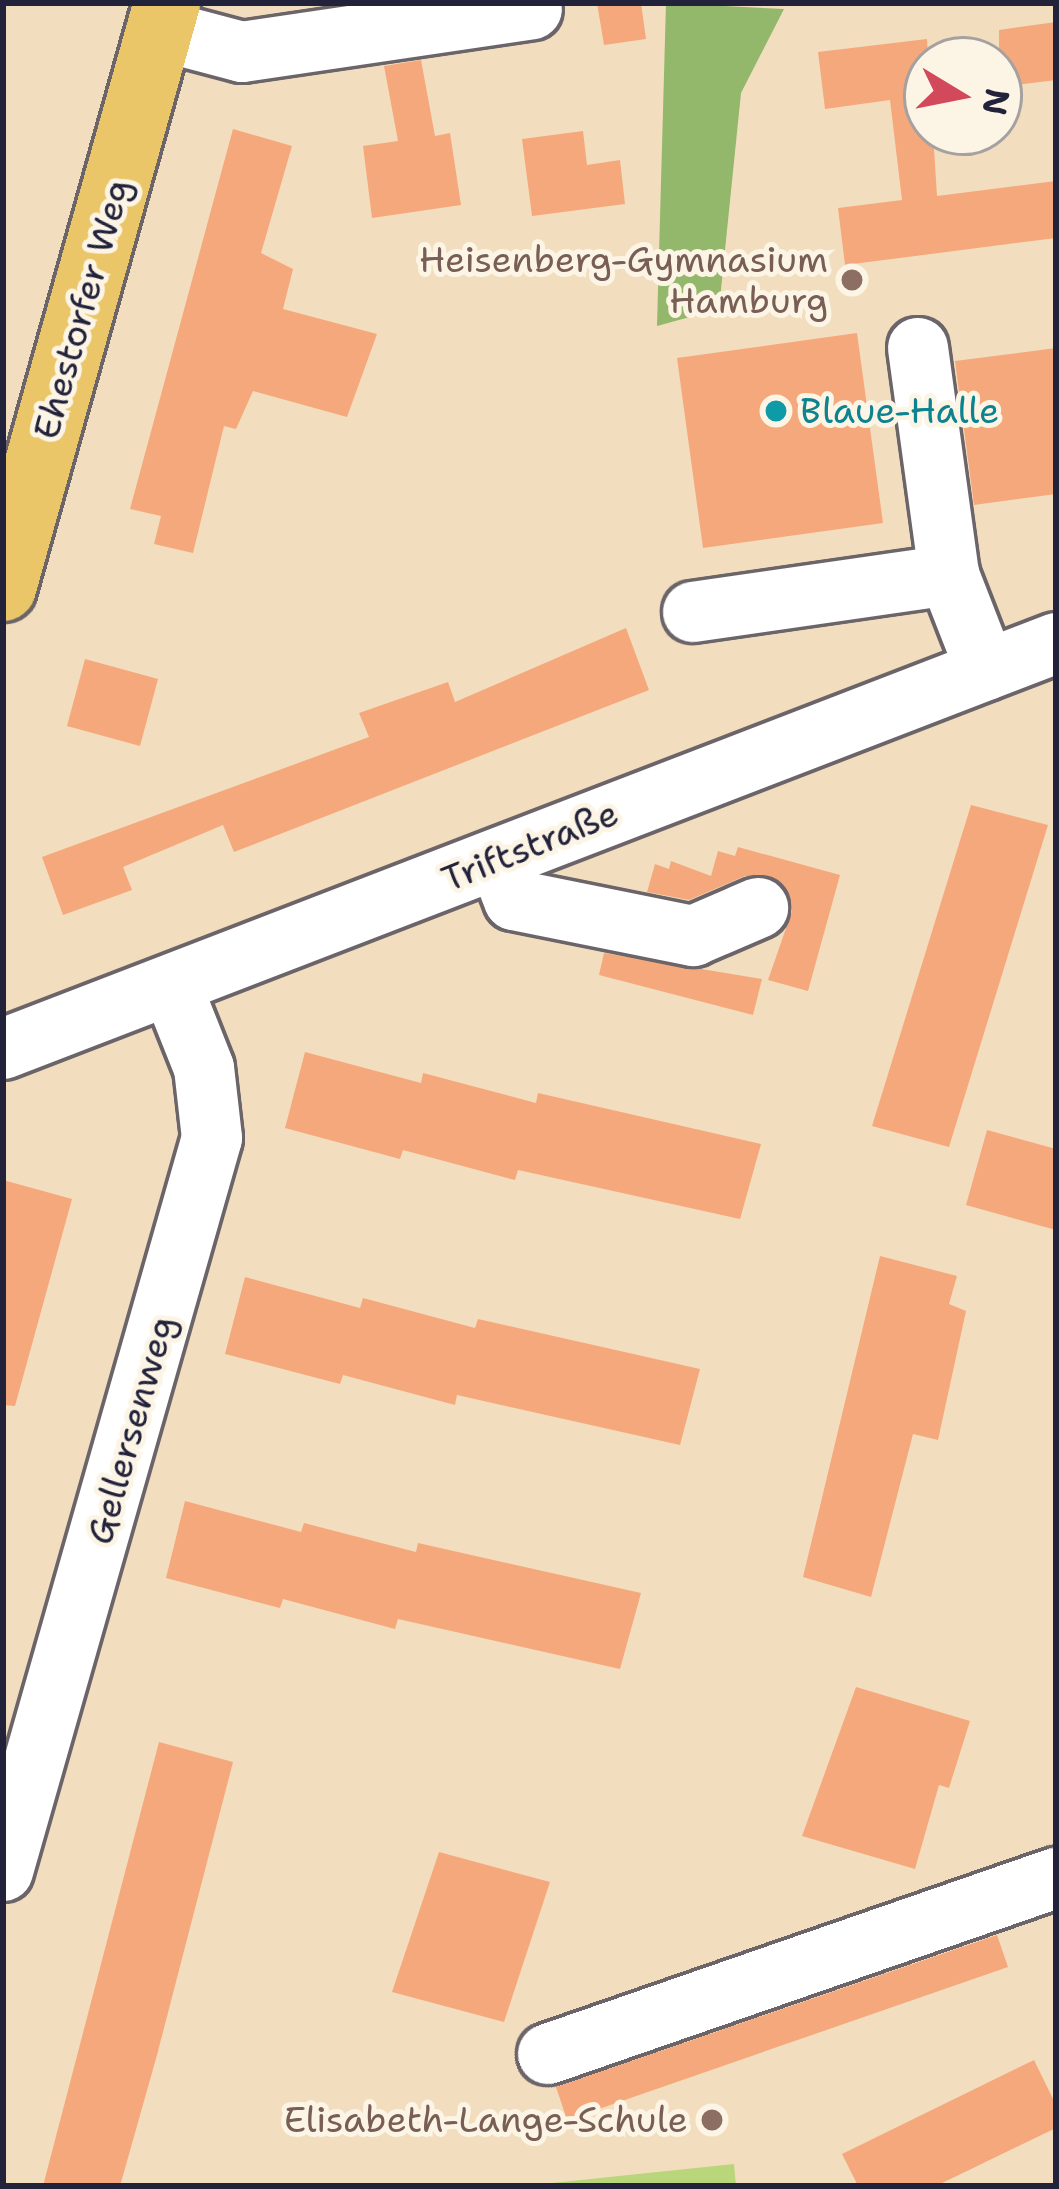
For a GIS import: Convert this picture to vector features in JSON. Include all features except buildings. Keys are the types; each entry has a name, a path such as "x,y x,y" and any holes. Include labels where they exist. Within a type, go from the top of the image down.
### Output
{"main road":[{"name":"Ehestorfer Weg","path":"4,580 15,501 163,17"}],"street":[{"name":"Ehestorfer Weg","path":"163,17 242,52 532,9"},
{"path":"918,348 949,575 986,670"},
{"path":"693,611 949,575"},
{"name":"Triftstraße","path":"3,1049 172,990 1056,643"},
{"path":"498,859 514,900 693,936 758,908"},
{"name":"Gellersenweg","path":"3,1871 212,1138 208,1082 172,990"},
{"path":"548,2054 1056,1878"}],"green space":[{"path":"666,3 784,9 741,93 719,309 657,326"},
{"path":"734,2164 736,2186 523,2186"}],"place":[{"name":"Heisenberg-Gymnasium Hamburg","path":"852,280"},
{"name":"Blaue-Halle","path":"776,411"},
{"name":"Elisabeth-Lange-Schule","path":"712,2120"}]}
